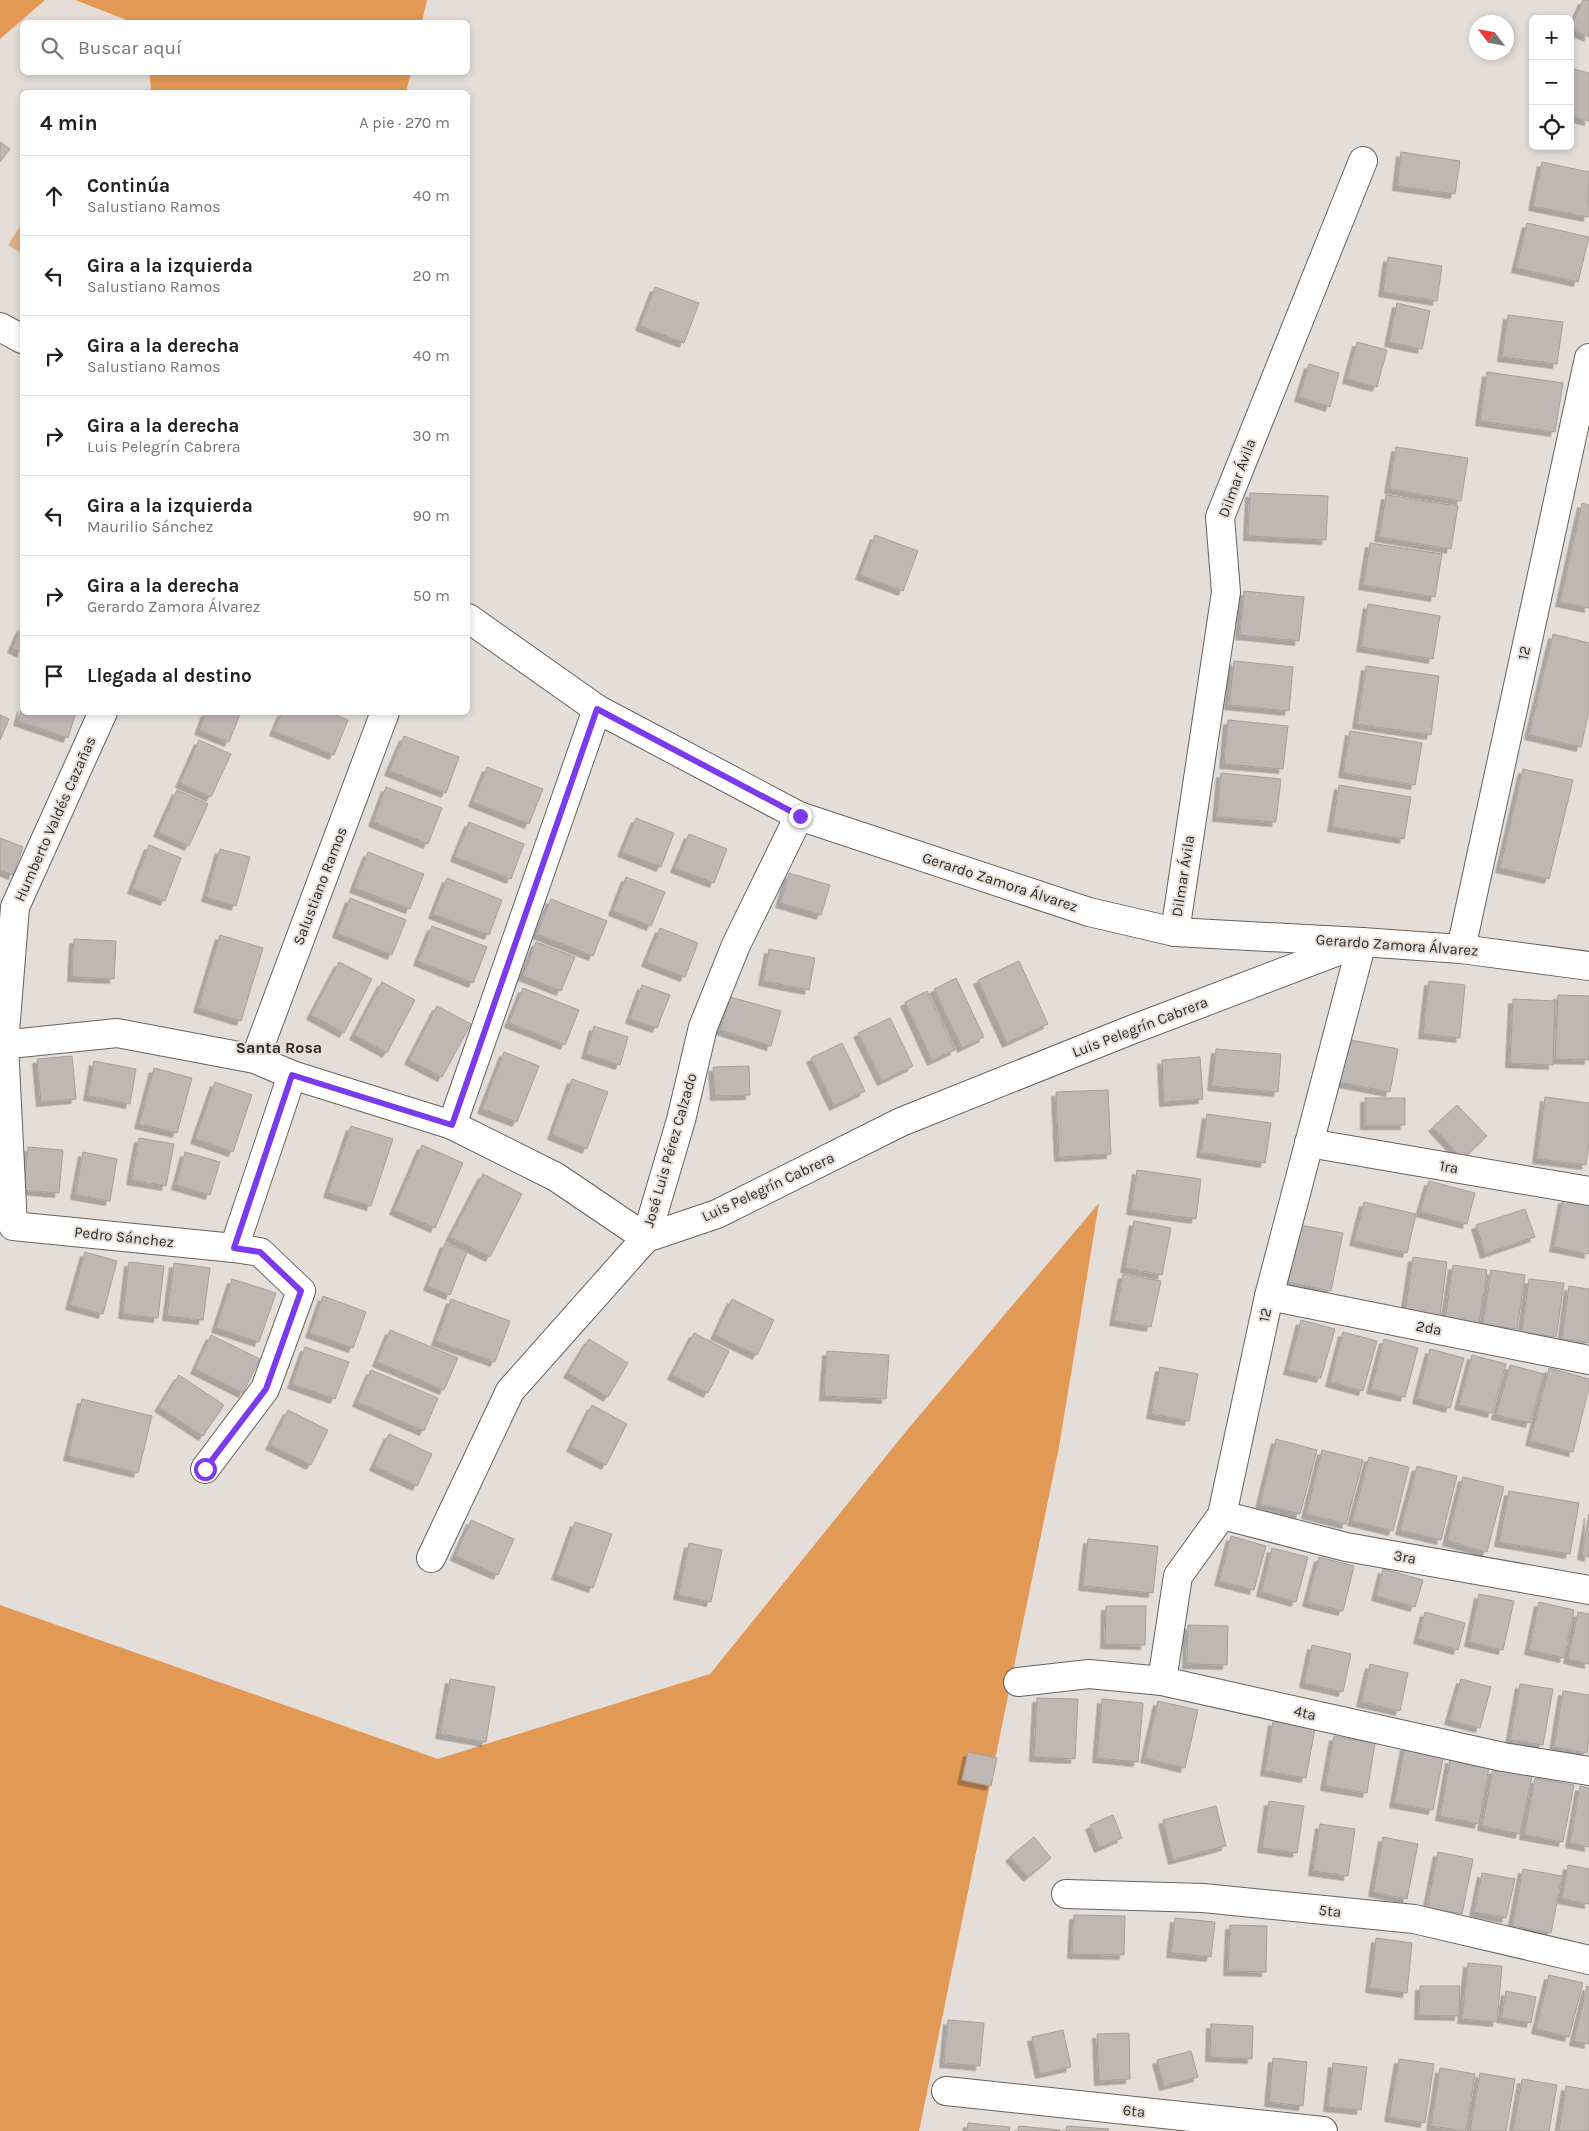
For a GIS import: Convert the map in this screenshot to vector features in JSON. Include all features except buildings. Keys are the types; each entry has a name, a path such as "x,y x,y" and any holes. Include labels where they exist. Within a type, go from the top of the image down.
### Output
{"street":[{"name":"Dilmar Ávila","path":"1175,932 1226,592 1220,517 1362,161"},
{"path":"0,327 20,339"},
{"name":"12","path":"1461,949 1589,358"},
{"name":"Gerardo Zamora Álvarez","path":"470,619 597,709 800,816 1089,912 1175,932 1461,949 1589,966"},
{"path":"452,1125 597,709"},
{"name":"Humberto Valdés Cazañas","path":"13,1226 2,1045 15,907 102,715"},
{"name":"Salustiano Ramos","path":"255,1059 384,715"},
{"name":"José Luis Pérez Calzado","path":"431,1558 510,1390 646,1238 681,1120 703,1027 736,945 800,816"},
{"name":"12","path":"1162,1681 1178,1576 1222,1515 1269,1296 1362,942"},
{"name":"Luis Pelegrín Cabrera","path":"646,1238 716,1214 901,1122 1131,1030 1362,942"},
{"path":"2,1045 117,1033 255,1059 292,1075 452,1125 556,1177 646,1238"},
{"path":"205,1469 266,1389 301,1291 260,1252 234,1248 292,1075"},
{"name":"1ra","path":"1309,1142 1589,1191"},
{"name":"Pedro Sánchez","path":"13,1226 234,1248"},
{"name":"2da","path":"1269,1296 1589,1360"},
{"name":"3ra","path":"1222,1515 1346,1547 1589,1590"},
{"name":"4ta","path":"1018,1682 1089,1674 1162,1681 1503,1757 1589,1771"},
{"name":"5ta","path":"1066,1894 1202,1898 1414,1919 1589,1960"},
{"name":"6ta","path":"946,2091 1323,2131"}],"shaded area":[{"path":"0,0 45,0 20,20 0,39"},
{"path":"75,0 427,0 422,20 127,20"},
{"path":"149,75 410,75 407,90 150,90 151,88"},
{"path":"20,226 20,253 8,245"},
{"path":"1099,1203 1059,1447 919,2131 0,2131 0,1605 438,1759 710,1674 908,1429"}],"district":[{"name":"Santa Rosa","path":"279,1047"}],"route":[{"path":"205,1469 266,1389 301,1291 260,1252 234,1248 292,1075 452,1125 597,709 800,816"}]}
